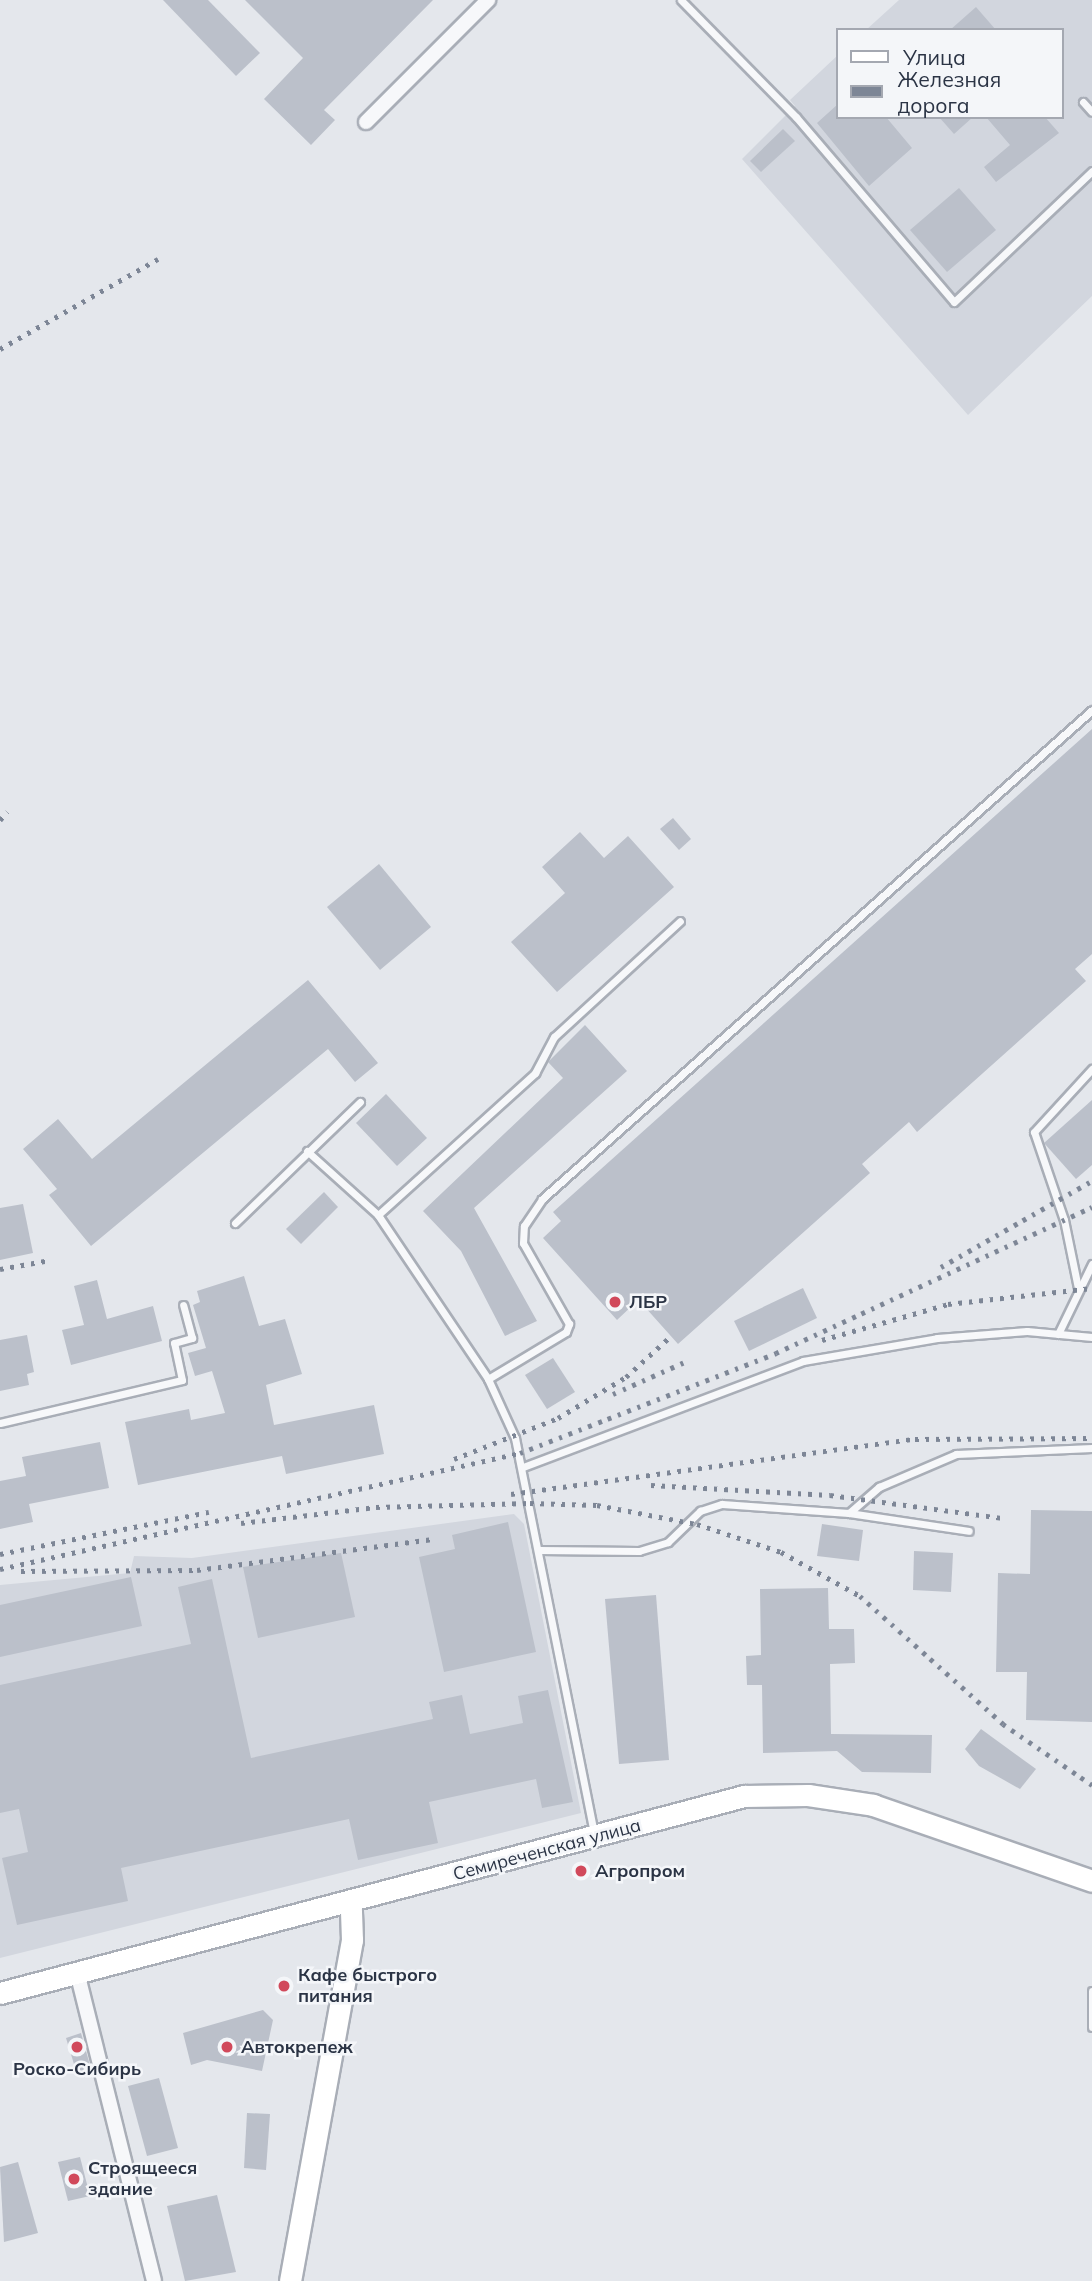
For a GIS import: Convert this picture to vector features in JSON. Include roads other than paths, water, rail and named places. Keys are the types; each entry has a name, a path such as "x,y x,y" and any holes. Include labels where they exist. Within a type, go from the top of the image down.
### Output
{"main road":[{"name":"Семиреченская улица","path":"0,1993 595,1838 744,1796 808,1795 917,1818 1092,1881"},
{"path":"290,2281 352,1940 351,1902"}],"street":[{"path":"366,122 488,0"},
{"path":"77,1972 154,2281"}],"lane":[{"path":"681,0 796,117 954,302 1092,171"},
{"path":"1083,102 1092,112"},
{"path":"488,1379 566,1332 569,1324 523,1243 524,1226 542,1199 1092,710"},
{"path":"378,1215 535,1073 554,1037 680,921"},
{"path":"1078,1288 1064,1220 1034,1132 1092,1069"},
{"path":"235,1223 307,1150 360,1102"},
{"path":"307,1150 378,1215 488,1379 523,1467 595,1838"},
{"path":"1058,1334 1078,1288 1092,1264"},
{"path":"0,1423 181,1380 174,1343 192,1338 183,1304"},
{"path":"523,1467 803,1362 937,1338 1058,1334 1092,1337"},
{"path":"849,1513 879,1487 956,1454 1092,1448"},
{"path":"540,1550 639,1550 668,1542 700,1510 722,1504 849,1513 969,1531"},
{"path":"1092,1991 1092,2027"}],"railway":[{"path":"0,349 158,259"},
{"path":"0,820 7,812"},
{"path":"941,1267 1092,1181"},
{"path":"0,1569 520,1453 776,1353 1092,1207"},
{"path":"0,1269 50,1260"},
{"path":"822,1340 948,1304 1092,1288"},
{"path":"454,1459 558,1418 626,1377 671,1336"},
{"path":"613,1394 689,1360"},
{"path":"511,1494 915,1439 1092,1438"},
{"path":"651,1485 830,1495 1003,1518"},
{"path":"241,1523 376,1507 530,1503 597,1505 697,1524 781,1552 860,1596 1003,1724 1092,1785"},
{"path":"0,1554 209,1512"},
{"path":"21,1571 197,1570 431,1539"}],"place":[{"name":"ЛБР","path":"615,1302"},
{"name":"Агропром","path":"581,1871"},
{"name":"Кафе быстрого питания","path":"284,1986"},
{"name":"Роско-Сибирь","path":"77,2047"},
{"name":"Автокрепеж","path":"227,2047"},
{"name":"Строящееся здание","path":"74,2179"}]}
